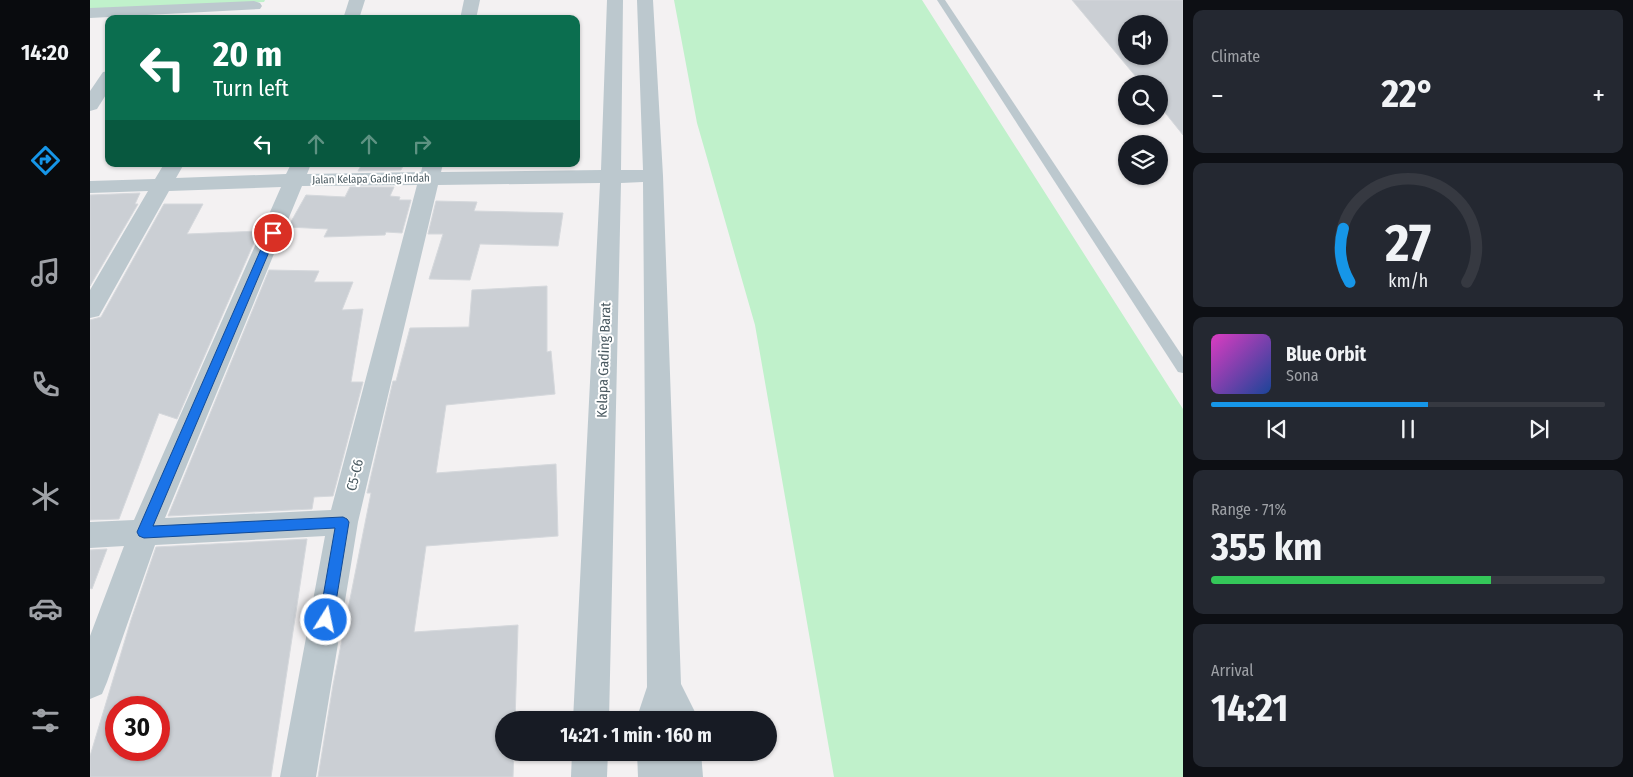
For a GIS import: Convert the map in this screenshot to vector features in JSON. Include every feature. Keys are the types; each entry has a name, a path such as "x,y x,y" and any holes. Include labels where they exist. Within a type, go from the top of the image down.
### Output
{"street":[{"path":"352,15 357,0"},
{"path":"469,15 472,0"},
{"name":"Kelapa Gading Barat","path":"591,711 611,178 615,0"},
{"path":"644,0 653,176 664,687 657,711"},
{"path":"90,13 148,14 253,8"},
{"path":"90,105 105,82"},
{"path":"90,310 172,167"},
{"name":"Jalan Kelapa Gading Indah","path":"90,187 164,184 298,172 431,171 611,178 653,176"},
{"name":"C5-C6","path":"298,777 343,522 431,171"},
{"path":"90,682 144,532 298,172"},
{"path":"90,535 343,522"},
{"path":"664,687 676,711"},
{"path":"589,777 590,761"},
{"path":"655,761 656,777"},
{"path":"684,761 685,777"}],"lane":[{"path":"941,0 1183,368"}],"green space":[{"path":"90,0 265,0 264,2 90,10"},
{"path":"674,0 922,0 1183,409 1183,777 834,777 755,325 697,123"}],"building":[{"path":"1072,0 1183,0 1183,135 1168,116 1168,75 1134,75 1126,65 1168,65 1168,15 1118,15 1118,55"},
{"path":"360,167 402,167 401,170 358,171"},
{"path":"350,187 394,187 390,196 400,197 399,200 411,200 402,233 386,232 385,235 324,237 328,229 288,227 306,195 345,197"},
{"path":"140,193 135,204 138,204 90,286 90,195"},
{"path":"436,201 477,202 474,211 563,213 558,246 480,244 470,280 429,279 443,234 428,234"},
{"path":"164,204 203,204 187,234 259,231 177,419 159,413 119,519 90,520 90,320 101,317"},
{"path":"269,270 319,271 314,282 353,282 342,310 363,309 351,382 363,382 333,496 314,497 312,509 168,516"},
{"path":"547,286 547,352 551,351 555,394 446,405 436,473 556,464 558,536 426,546 414,632 518,625 515,711 495,711 495,761 514,761 513,777 318,777 333,685 371,493 367,493 393,381 396,381 410,328 469,327 472,290"},
{"path":"307,539 271,777 90,777 90,756 105,706 105,761 170,761 170,696 108,696 156,547"},
{"path":"107,549 92,589 90,588 90,550"}],"route":[{"path":"273,233 144,532 343,522 326,620"}]}
